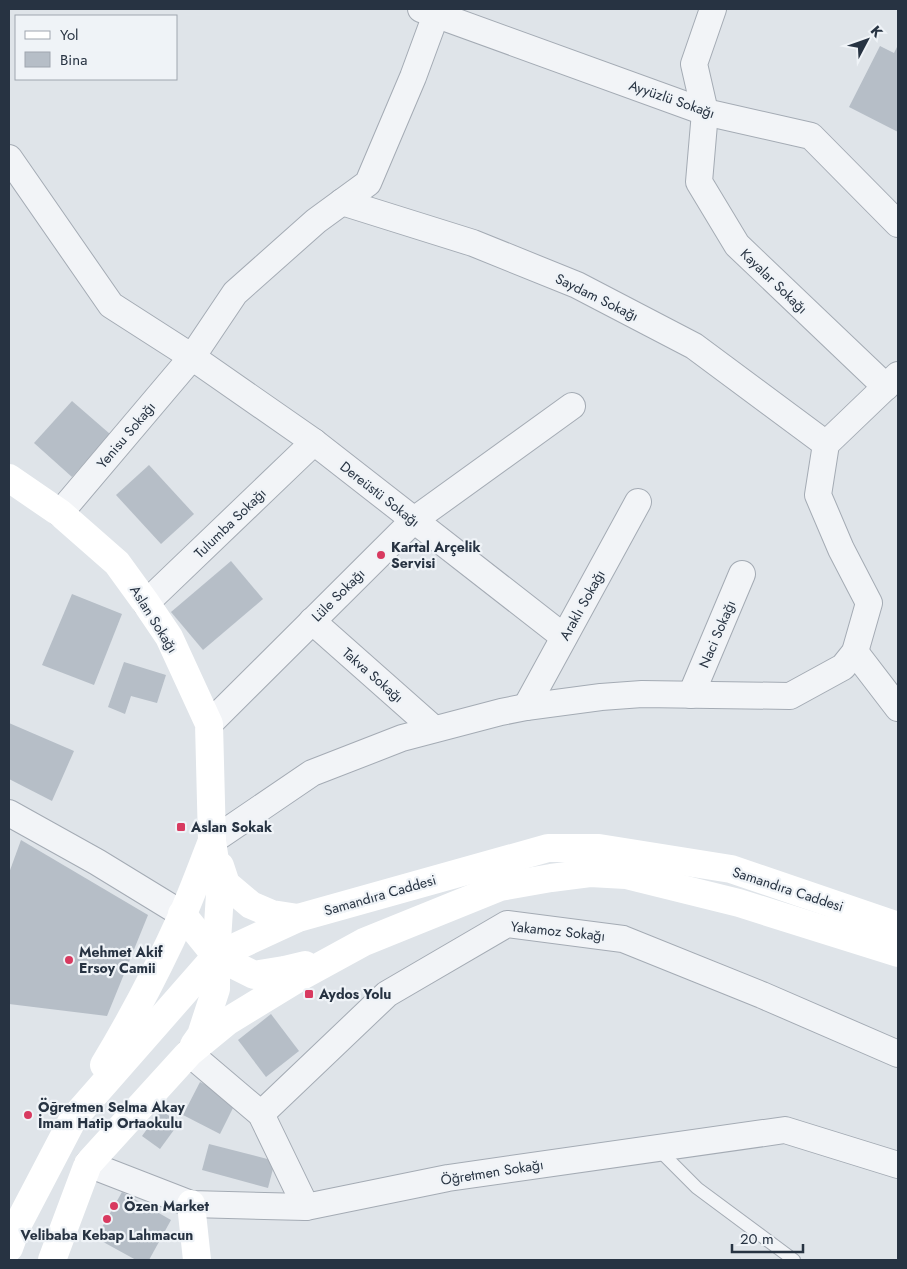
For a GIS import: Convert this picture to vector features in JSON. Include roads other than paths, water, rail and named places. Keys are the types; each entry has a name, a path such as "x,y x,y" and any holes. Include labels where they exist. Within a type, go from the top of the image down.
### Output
{"main road":[{"name":"Aslan Sokağı","path":"9,478 60,513 117,563 169,637 210,724 212,841"},
{"path":"73,1119 133,1016 182,914 212,841"},
{"path":"212,841 226,884 250,905 272,914 298,918"},
{"path":"189,1053 202,1035 216,989 220,894 212,841"},
{"name":"Samandıra Caddesi","path":"9,1248 18,1226 73,1119 216,956 298,918 548,848 600,848 730,869 898,926"},
{"name":"Samandıra Caddesi","path":"52,1260 88,1164 189,1053 228,1021 300,977 364,942 500,888 590,873 626,875 739,903 898,953"},
{"path":"182,914 216,956 254,975 332,959"},
{"path":"191,1204 197,1260"}],"street":[{"name":"Kayalar Sokağı","path":"713,9 694,64 705,112 699,182 737,246 892,381"},
{"name":"Ayyüzlü Sokağı","path":"431,11 705,112 812,136 898,224"},
{"name":"Yenisu Sokağı","path":"60,513 192,357 234,292 316,221 368,182 413,77 431,11"},
{"name":"Dereüstü Sokağı","path":"9,158 111,305 192,357 314,442 564,637"},
{"name":"Saydam Sokağı","path":"342,202 473,243 577,285 694,346 826,444"},
{"path":"212,841 312,773 402,738 526,707 601,697 642,694 790,696 843,667 855,652 869,603 841,549 818,495 826,444 892,381"},
{"name":"Lüle Sokağı","path":"210,724 414,520 572,406"},
{"name":"Tulumba Sokağı","path":"146,603 314,442"},
{"name":"Araklı Sokağı","path":"526,707 638,502"},
{"name":"Naci Sokağı","path":"691,695 742,574"},
{"name":"Takva Sokağı","path":"312,621 434,730"},
{"path":"855,652 898,708"},
{"path":"9,813 97,862 182,914"},
{"name":"Yakamoz Sokağı","path":"261,1114 387,994 507,924 623,939 762,995 898,1054"},
{"path":"189,1053 261,1114 306,1207"},
{"name":"Öğretmen Sokağı","path":"88,1164 191,1204 306,1207 448,1178 785,1130 898,1164"}],"lane":[{"path":"657,1148 697,1188 794,1260"}],"place":[{"name":"Kartal Arçelik Servisi","path":"381,555"},
{"name":"Aslan Sokak","path":"181,827"},
{"name":"Mehmet Akif Ersoy Camii","path":"69,960"},
{"name":"Aydos Yolu","path":"309,994"},
{"name":"Öğretmen Selma Akay İmam Hatip Ortaokulu","path":"28,1115"},
{"name":"Özen Market","path":"114,1206"},
{"name":"Velibaba Kebap Lahmacun","path":"107,1219"}]}
